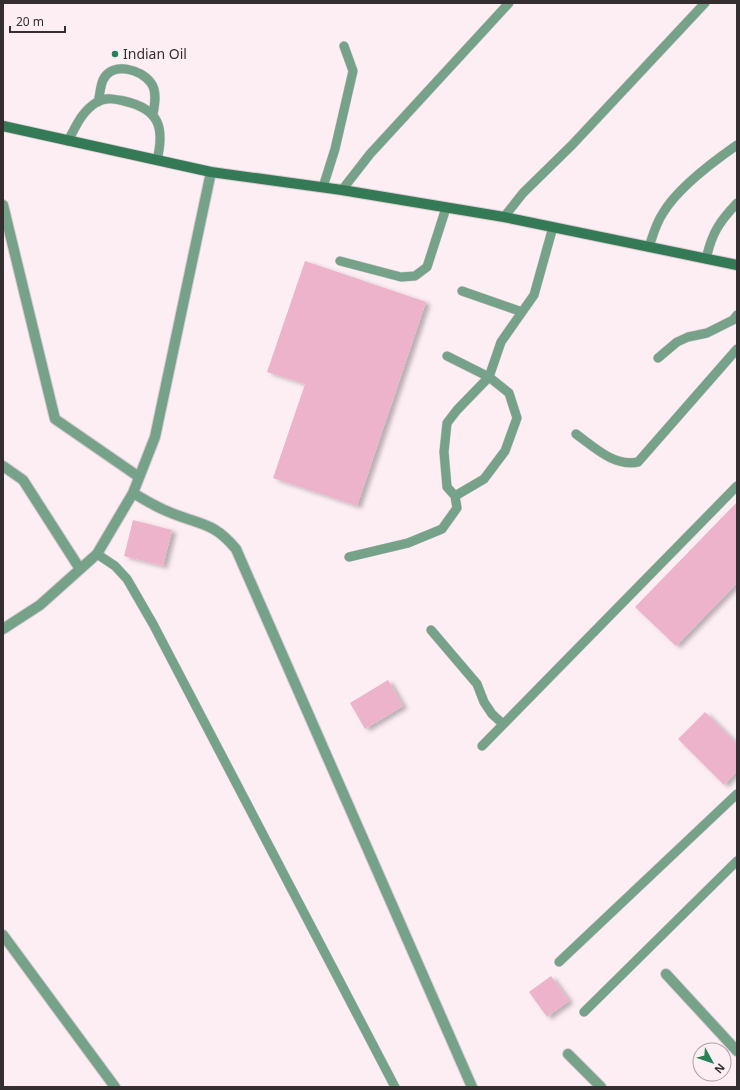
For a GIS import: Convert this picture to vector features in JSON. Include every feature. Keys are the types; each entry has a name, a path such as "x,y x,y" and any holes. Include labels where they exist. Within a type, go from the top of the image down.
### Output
{"street":[{"path":"3,126 211,172 323,187 504,217 737,265"},
{"path":"3,629 40,605 97,554 133,493 155,437 211,172"},
{"path":"3,205 55,419 139,477"},
{"path":"3,466 23,480 80,569"},
{"path":"133,493 170,513 213,527 226,536 236,549 472,1087"},
{"path":"3,936 114,1087"},
{"path":"666,974 737,1051"},
{"path":"568,1054 601,1087"}],"lane":[{"path":"342,190 370,154 509,3"},
{"path":"504,217 522,193 572,145 705,3"},
{"path":"323,187 335,149 353,71 344,46"},
{"path":"98,102 103,79 112,70 123,68 134,71 152,84 155,94 153,114"},
{"path":"68,141 79,119 98,102 108,99 119,100 144,107 157,119 161,136 161,145 157,160"},
{"path":"649,247 656,226 663,212 677,195 737,145"},
{"path":"706,258 710,241 718,223 737,203"},
{"path":"340,261 401,277 414,276 428,267 446,208"},
{"path":"349,558 408,543 442,529 457,508 455,496 448,487 444,452 447,423 457,410 489,377 501,342 534,295 553,227"},
{"path":"462,291 522,312"},
{"path":"658,358 677,342 688,337 707,333 732,320 737,315"},
{"path":"576,434 605,456 630,463 638,462 737,349"},
{"path":"447,356 489,377 509,393 517,418 505,451 484,479 455,496"},
{"path":"482,746 737,486"},
{"path":"97,554 115,566 127,579 149,618 395,1087"},
{"path":"431,630 477,684 484,702 492,714 503,724"},
{"path":"559,962 737,794"},
{"path":"584,1012 737,861"}],"building":[{"path":"305,261 426,302 357,506 273,478 305,384 267,372"},
{"path":"737,502 737,583 676,646 635,607"},
{"path":"133,520 172,530 163,566 124,556"},
{"path":"388,680 403,706 365,729 350,703"},
{"path":"705,712 737,744 737,771 724,785 678,739"},
{"path":"551,976 569,1001 547,1017 529,992"}],"place":[{"name":"Indian Oil","path":"115,54"}]}
